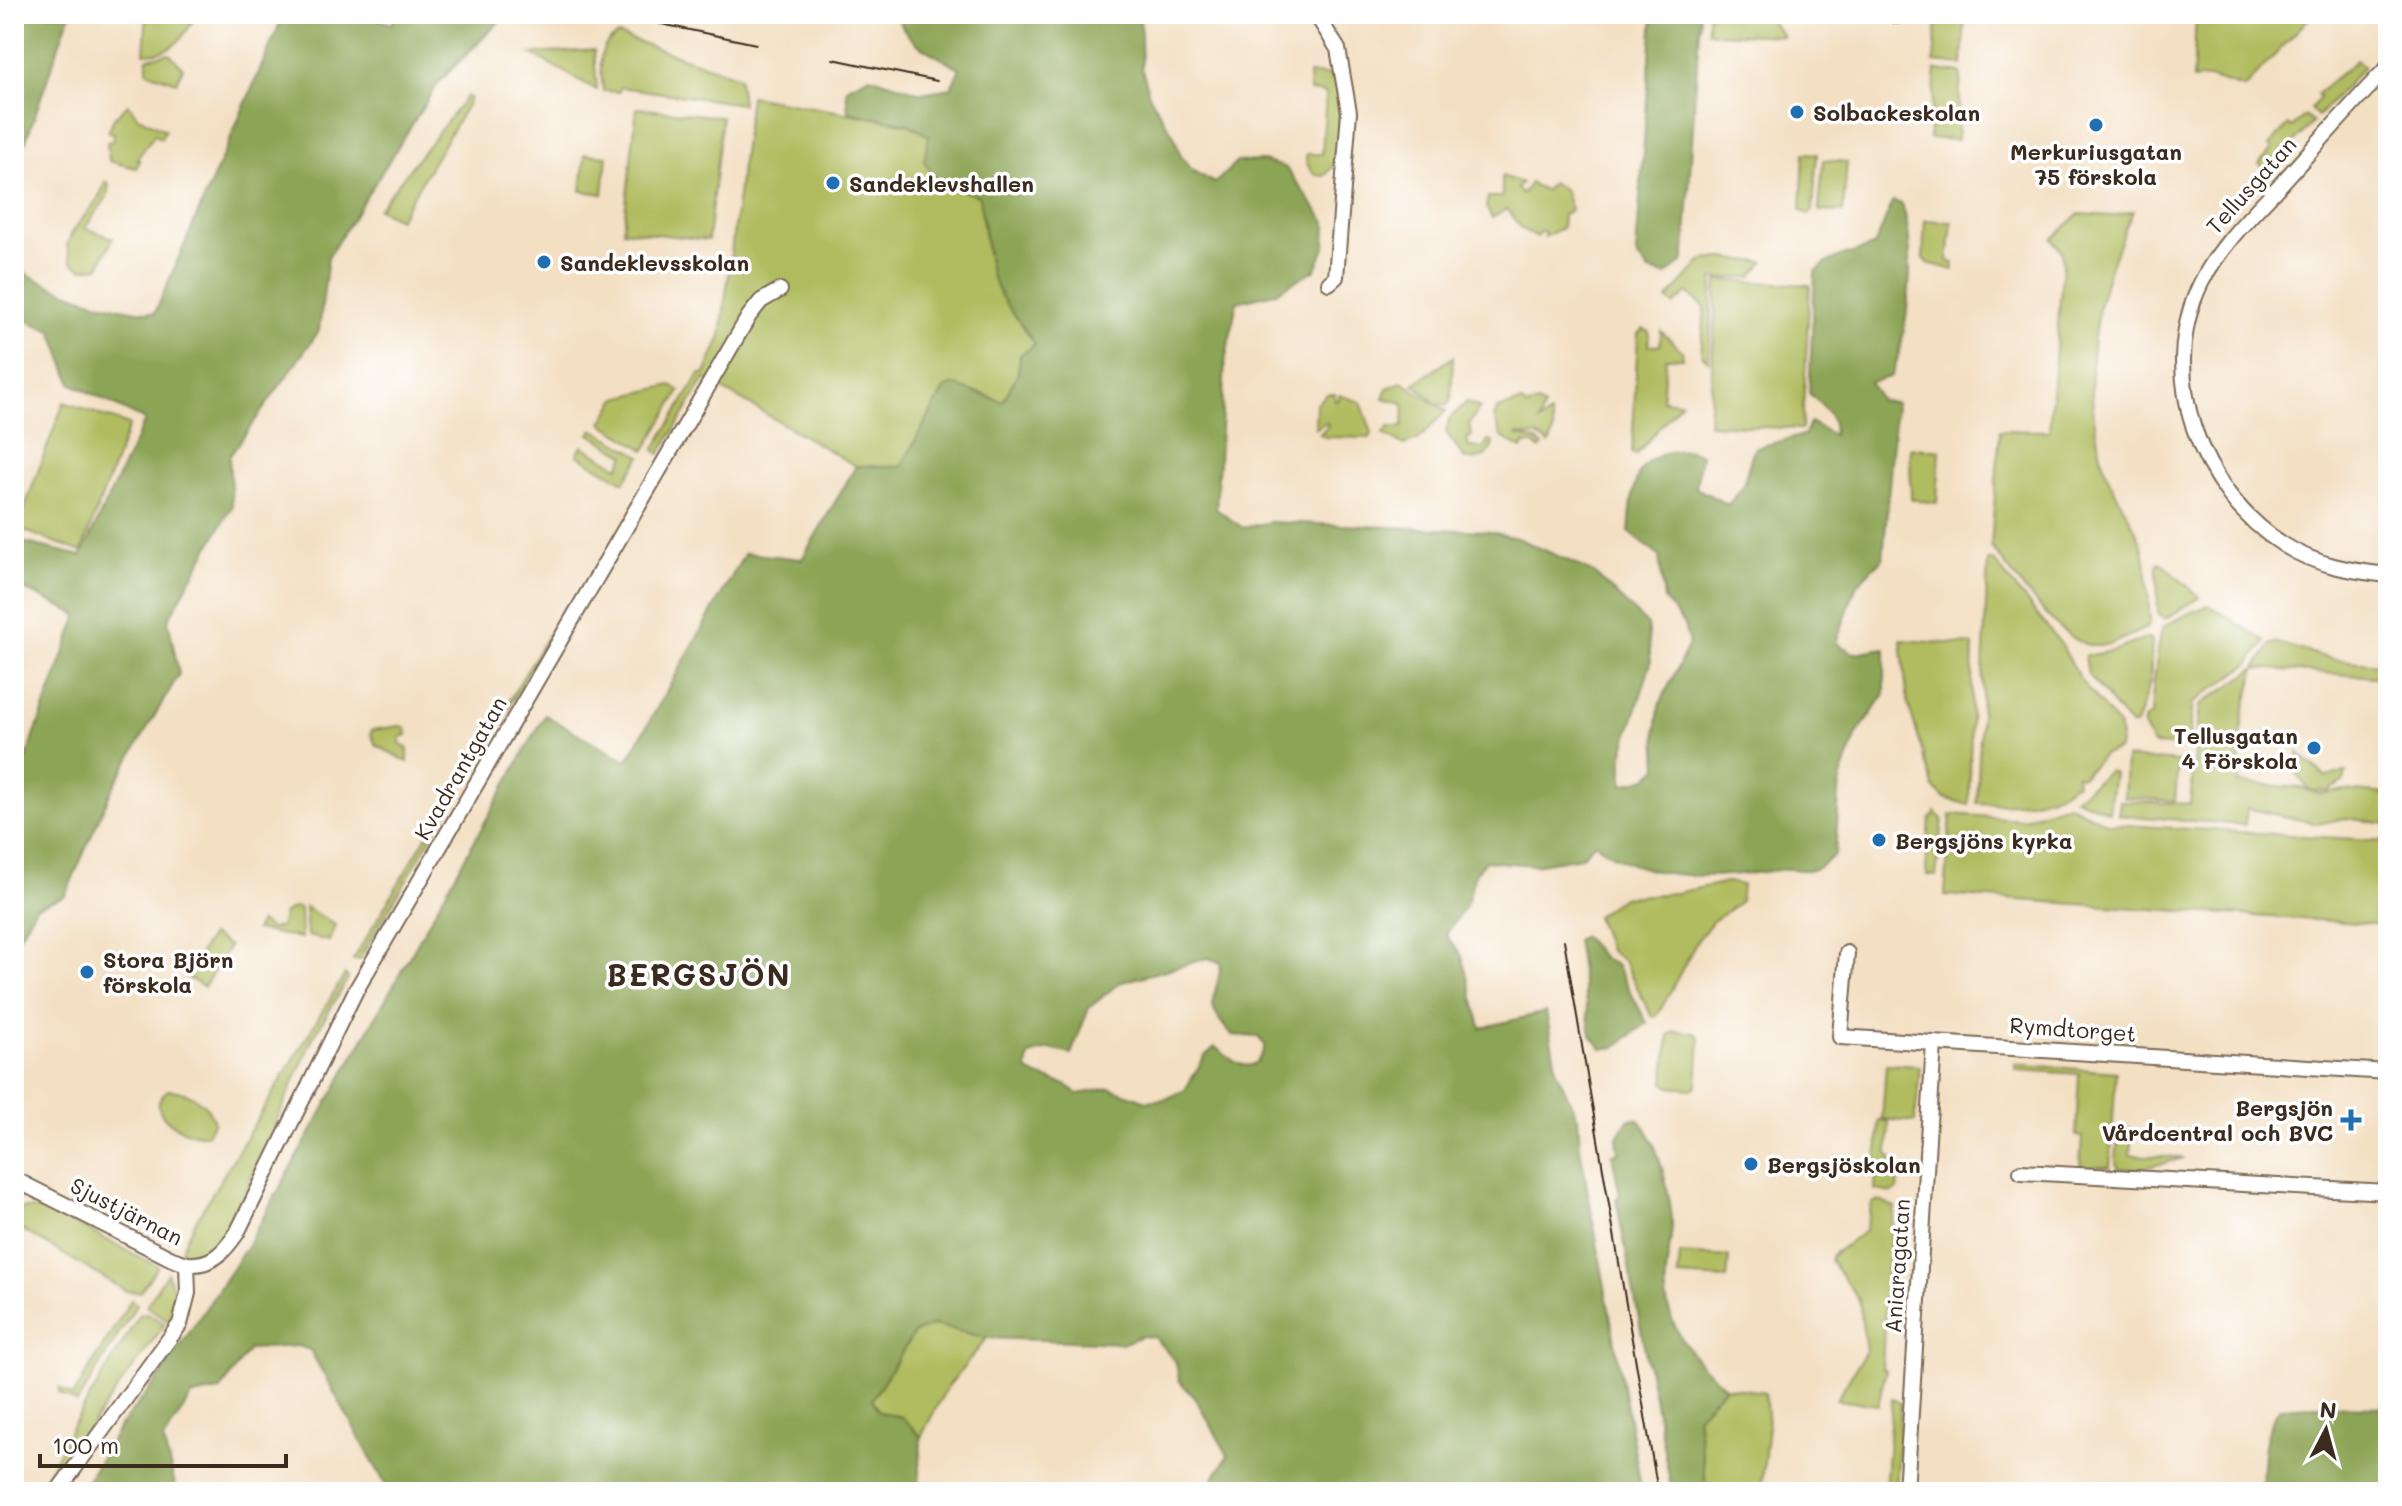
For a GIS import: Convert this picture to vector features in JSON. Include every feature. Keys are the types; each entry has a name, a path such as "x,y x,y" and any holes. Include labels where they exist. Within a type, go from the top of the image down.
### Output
{"street":[{"path":"1316,14 1338,49 1349,112 1336,277 1329,283"},
{"name":"Tellusgatan","path":"2388,67 2235,230 2217,257 2191,312 2184,385 2194,428 2205,457 2225,490 2253,521 2284,545 2317,561 2388,575"},
{"name":"Kvadrantgatan","path":"187,1264 201,1265 216,1258 237,1233 355,992 749,316 761,301 780,290"},
{"name":"Rymdtorget","path":"1847,953 1840,1037 2388,1072"},
{"name":"Aniaragatan","path":"1906,1492 1934,1043"},
{"path":"2021,1172 2388,1192"},
{"name":"Sjustjärnan","path":"16,1184 187,1264 188,1293 180,1324 57,1492"}],"green space":[{"path":"14,14 70,14 14,175"},
{"path":"147,14 197,14 171,47 144,53"},
{"path":"284,14 363,14 392,24 397,14 507,14 439,82 328,257 319,331 229,457 232,506 168,620 179,674 112,789 65,896 36,907 14,945 14,792 78,615 14,584 14,540 81,556 145,420 72,384 52,331 14,315 14,267 82,298 118,308 155,313"},
{"path":"897,14 1140,14 1142,68 1149,95 1174,136 1181,156 1193,171 1215,183 1237,162 1263,161 1285,167 1326,222 1325,248 1316,269 1274,293 1237,302 1225,362 1216,509 1243,528 1270,522 1486,531 1517,538 1596,575 1647,624 1651,663 1623,752 1623,785 1647,778 1658,768 1656,733 1659,706 1689,644 1684,625 1664,599 1659,556 1629,532 1636,480 1644,467 1658,456 1676,451 1693,452 1701,455 1696,488 1728,505 1743,485 1754,448 1805,435 1810,422 1833,435 1833,422 1809,393 1815,273 1827,262 1875,245 1893,201 1902,204 1909,243 1907,311 1893,373 1890,377 1870,382 1880,400 1896,403 1883,558 1857,584 1836,643 1854,653 1885,648 1885,694 1857,734 1840,780 1835,855 1812,870 1785,869 1711,876 1661,872 1637,866 1615,857 1595,843 1581,857 1534,865 1485,861 1475,874 1467,903 1446,935 1462,956 1481,1028 1546,1012 1557,1072 1578,1118 1580,1148 1642,1492 1189,1492 1197,1484 1211,1483 1228,1455 1197,1401 1179,1380 1176,1362 1154,1337 1142,1336 1124,1343 987,1338 934,1325 914,1333 872,1399 879,1412 902,1417 921,1437 919,1492 390,1492 310,1350 298,1346 249,1349 220,1391 192,1396 163,1440 177,1492 80,1492 120,1426 159,1378 246,1248 545,715 627,761 745,553 802,559 856,466 901,467 944,389 954,385 1003,402 1018,373 1020,355 1035,344 1002,298 991,275 979,196 938,183 924,161 929,136 908,124 848,112 846,88 870,76 921,93 951,88 960,68 922,47 901,24","holes":["1208,958 1221,963 1213,1007 1232,1035 1258,1037 1265,1045 1256,1062 1250,1065 1237,1063 1215,1047 1205,1056 1185,1090 1166,1099 1147,1101 1110,1088 1078,1094 1066,1085 1027,1070 1029,1055 1050,1049 1071,1054 1089,1008 1119,983"]},
{"path":"1653,14 1700,14 1685,254 1683,262 1666,275 1649,271 1636,255"},
{"path":"1708,14 1765,14 1783,36 1713,33 1708,31"},
{"path":"1937,14 1965,14 1962,65 1934,62"},
{"path":"2196,14 2313,14 2244,88 2211,78 2193,80"},
{"path":"619,35 739,77 742,104 620,87 619,92 603,91 602,51"},
{"path":"594,50 597,90 532,54"},
{"path":"169,53 183,68 177,82 147,72 147,58"},
{"path":"2356,60 2364,67 2318,116 2310,109 2320,98 2317,94"},
{"path":"1936,70 1961,73 1957,140 1929,138"},
{"path":"1309,74 1337,75 1340,114 1338,144 1331,168 1324,176 1313,172 1306,158 1306,154 1322,154 1326,93 1310,91"},
{"path":"467,96 470,98 467,105 399,219 378,209"},
{"path":"750,96 908,124 929,136 938,183 979,196 987,253 1035,344 1020,355 1018,373 1003,402 980,393 944,389 901,467 856,466 705,379 660,454 654,450 700,374 705,374 721,336"},
{"path":"128,104 138,117 165,130 161,139 155,134 137,159 140,161 136,168 109,161 107,142 113,141 114,133 108,132 114,118"},
{"path":"637,108 722,117 708,240 623,230"},
{"path":"2305,115 2313,122 2267,171 2259,164 2272,149 2269,146 2288,125 2292,128"},
{"path":"1804,153 1817,154 1813,211 1808,214 1801,210"},
{"path":"585,154 607,156 603,194 581,191"},
{"path":"1823,160 1847,162 1843,212 1819,211"},
{"path":"1502,176 1522,183 1517,189 1522,194 1530,183 1545,191 1552,183 1564,189 1571,210 1563,215 1562,228 1544,237 1544,232 1539,232 1537,237 1522,229 1507,209 1492,218 1486,207 1488,197 1502,197"},
{"path":"105,182 109,183 107,197 85,228 113,238 99,267 82,269 71,262 67,245 75,228 97,200"},
{"path":"2133,211 2100,302 2092,363 2092,394 2102,459 2144,555 2150,620 2148,627 2129,636 2094,646 2080,642 2052,620 1991,546 2000,430 2049,431 2063,264 2062,251 2052,239 2079,214 2113,216"},
{"path":"1925,220 1952,222 1948,261 1954,263 1953,270 1928,263 1923,257"},
{"path":"1723,258 1764,262 1752,277 1713,279 1709,361 1701,354 1705,307 1687,293 1674,305 1667,299 1703,260"},
{"path":"1717,280 1810,285 1802,429 1709,424"},
{"path":"1643,329 1649,331 1649,345 1660,346 1661,331 1682,351 1683,358 1666,358 1662,400 1681,402 1636,455 1632,453 1638,334"},
{"path":"1453,357 1451,400 1448,405 1437,404 1414,384"},
{"path":"1402,382 1446,411 1418,440 1404,445 1383,434 1389,427 1403,427 1404,403 1383,398 1387,388"},
{"path":"671,385 680,391 645,450 602,423 617,398"},
{"path":"1327,394 1335,394 1335,401 1339,400 1339,395 1361,402 1372,433 1370,438 1325,437 1320,434 1328,425 1326,422 1315,429 1316,404"},
{"path":"64,402 129,425 81,552 17,528"},
{"path":"1467,402 1480,408 1469,424 1472,436 1467,439 1469,447 1483,448 1488,441 1493,442 1487,454 1478,459 1464,458 1446,432 1449,419"},
{"path":"1522,402 1526,407 1538,403 1544,407 1539,422 1550,414 1553,429 1549,444 1537,436 1515,435 1535,440 1543,446 1539,449 1534,444 1524,444 1522,449 1502,437 1494,418 1497,409"},
{"path":"593,429 641,456 624,482 577,455 582,446 619,467 625,455 590,434"},
{"path":"1910,448 1940,450 1937,503 1911,499"},
{"path":"1993,560 2061,644 2081,681 2118,725 2121,737 2119,749 2103,755 2082,776 2076,774 2077,783 2052,796 2029,802 1977,803 1988,561"},
{"path":"2160,562 2200,597 2165,619 2158,615 2157,565"},
{"path":"2209,605 2265,641 2250,663 2193,703 2188,747 2153,745 2143,727 2145,718 2151,716 2161,632 2168,624"},
{"path":"563,610 563,615 469,775 464,776"},
{"path":"2147,638 2152,640 2150,681 2136,725 2130,726 2088,674 2085,656 2113,651"},
{"path":"1901,640 1973,645 1969,805 1944,798 1934,788 1908,704"},
{"path":"2277,643 2331,659 2388,665 2388,678 2256,668 2271,644"},
{"path":"2256,668 2243,714 2238,783 2302,788 2321,794 2344,790 2388,794 2388,824 2345,818 2318,824 2247,808 2245,825 2118,815 2120,801 2190,804 2200,705"},
{"path":"406,727 407,735 401,737 400,744 408,749 408,762 376,745 371,734 372,730"},
{"path":"2298,753 2325,776 2346,773 2344,781 2328,791 2310,790 2297,776"},
{"path":"2126,758 2178,762 2175,801 2124,797"},
{"path":"2109,771 2114,773 2109,812 2075,798"},
{"path":"454,790 456,796 359,960 353,960"},
{"path":"2067,804 2109,824 2388,841 2388,925 1945,895 1951,814 2022,819"},
{"path":"1936,812 1943,819 1936,876 1927,875 1926,868 1930,819"},
{"path":"1728,882 1742,885 1740,902 1713,921 1697,941 1660,1011 1655,1016 1651,1015 1624,961 1609,950 1596,916 1623,897 1676,893"},
{"path":"295,907 300,909 301,938 255,930 260,922 270,929 280,927 284,913"},
{"path":"305,907 335,925 329,941 307,936"},
{"path":"211,935 229,946 204,987 186,977"},
{"path":"1583,936 1603,958 1616,965 1647,1023 1615,1047 1602,1049 1591,1035 1576,940"},
{"path":"345,974 348,978 313,1038 231,1224 219,1244 200,1254 181,1251 189,1232"},
{"path":"1675,1031 1695,1033 1700,1038 1697,1085 1692,1089 1669,1087 1664,1083 1669,1035"},
{"path":"1886,1064 1920,1066 1915,1122 1882,1119"},
{"path":"2016,1064 2116,1072 2110,1167 2080,1167 2082,1137 2076,1136 2079,1074 2016,1070"},
{"path":"168,1090 190,1095 202,1103 214,1122 206,1135 187,1132 162,1114 160,1098"},
{"path":"1636,1119 1643,1125 1656,1149 1669,1197 1672,1221 1666,1295 1673,1322 1687,1346 1725,1387 1697,1416 1707,1492 1672,1492 1616,1199 1620,1196 1612,1154 1619,1153 1617,1139 1628,1120"},
{"path":"1879,1121 1889,1121 1888,1153 1899,1169 1897,1190 1892,1193 1875,1190"},
{"path":"2122,1128 2132,1129 2130,1155 2184,1158 2143,1168 2119,1169 2116,1163 2118,1131"},
{"path":"1879,1201 1895,1207 1887,1269 1882,1369 1886,1370 1878,1405 1836,1400 1866,1351 1859,1300 1830,1260 1832,1255 1865,1231 1872,1203"},
{"path":"23,1208 50,1211 158,1266 140,1292 126,1291 14,1225 14,1216"},
{"path":"1680,1254 1729,1257 1727,1279 1678,1276"},
{"path":"167,1273 176,1294 169,1321 146,1306"},
{"path":"131,1300 137,1304 77,1403 59,1393 59,1388 73,1396"},
{"path":"147,1313 165,1324 42,1492 38,1492 72,1427 140,1314"},
{"path":"934,1325 987,1338 946,1389 921,1437 902,1417 879,1412 872,1399 914,1333"},
{"path":"1725,1387 1765,1392 1768,1426 1761,1492 1707,1492 1697,1416"},
{"path":"1892,1398 1901,1404 1896,1492 1885,1492"},
{"path":"2388,1407 2388,1492 2262,1492 2265,1448 2274,1417 2280,1408"}],"tram line":[{"path":"614,14 756,44"},
{"path":"833,59 937,81"},
{"path":"1564,940 1658,1492"}],"place":[{"name":"Solbackeskolan","path":"1797,112"},
{"name":"Merkuriusgatan 75 förskola","path":"2096,125"},
{"name":"Sandeklevshallen","path":"833,183"},
{"name":"Sandeklevsskolan","path":"544,262"},
{"name":"Tellusgatan 4 Förskola","path":"2314,748"},
{"name":"Bergsjöns kyrka","path":"1879,840"},
{"name":"Stora Björn förskola","path":"87,972"},
{"name":"Bergsjön Vårdcentral och BVC","path":"2351,1120"},
{"name":"Bergsjöskolan","path":"1751,1164"}],"district":[{"name":"BERGSJÖN","path":"699,974"}]}
